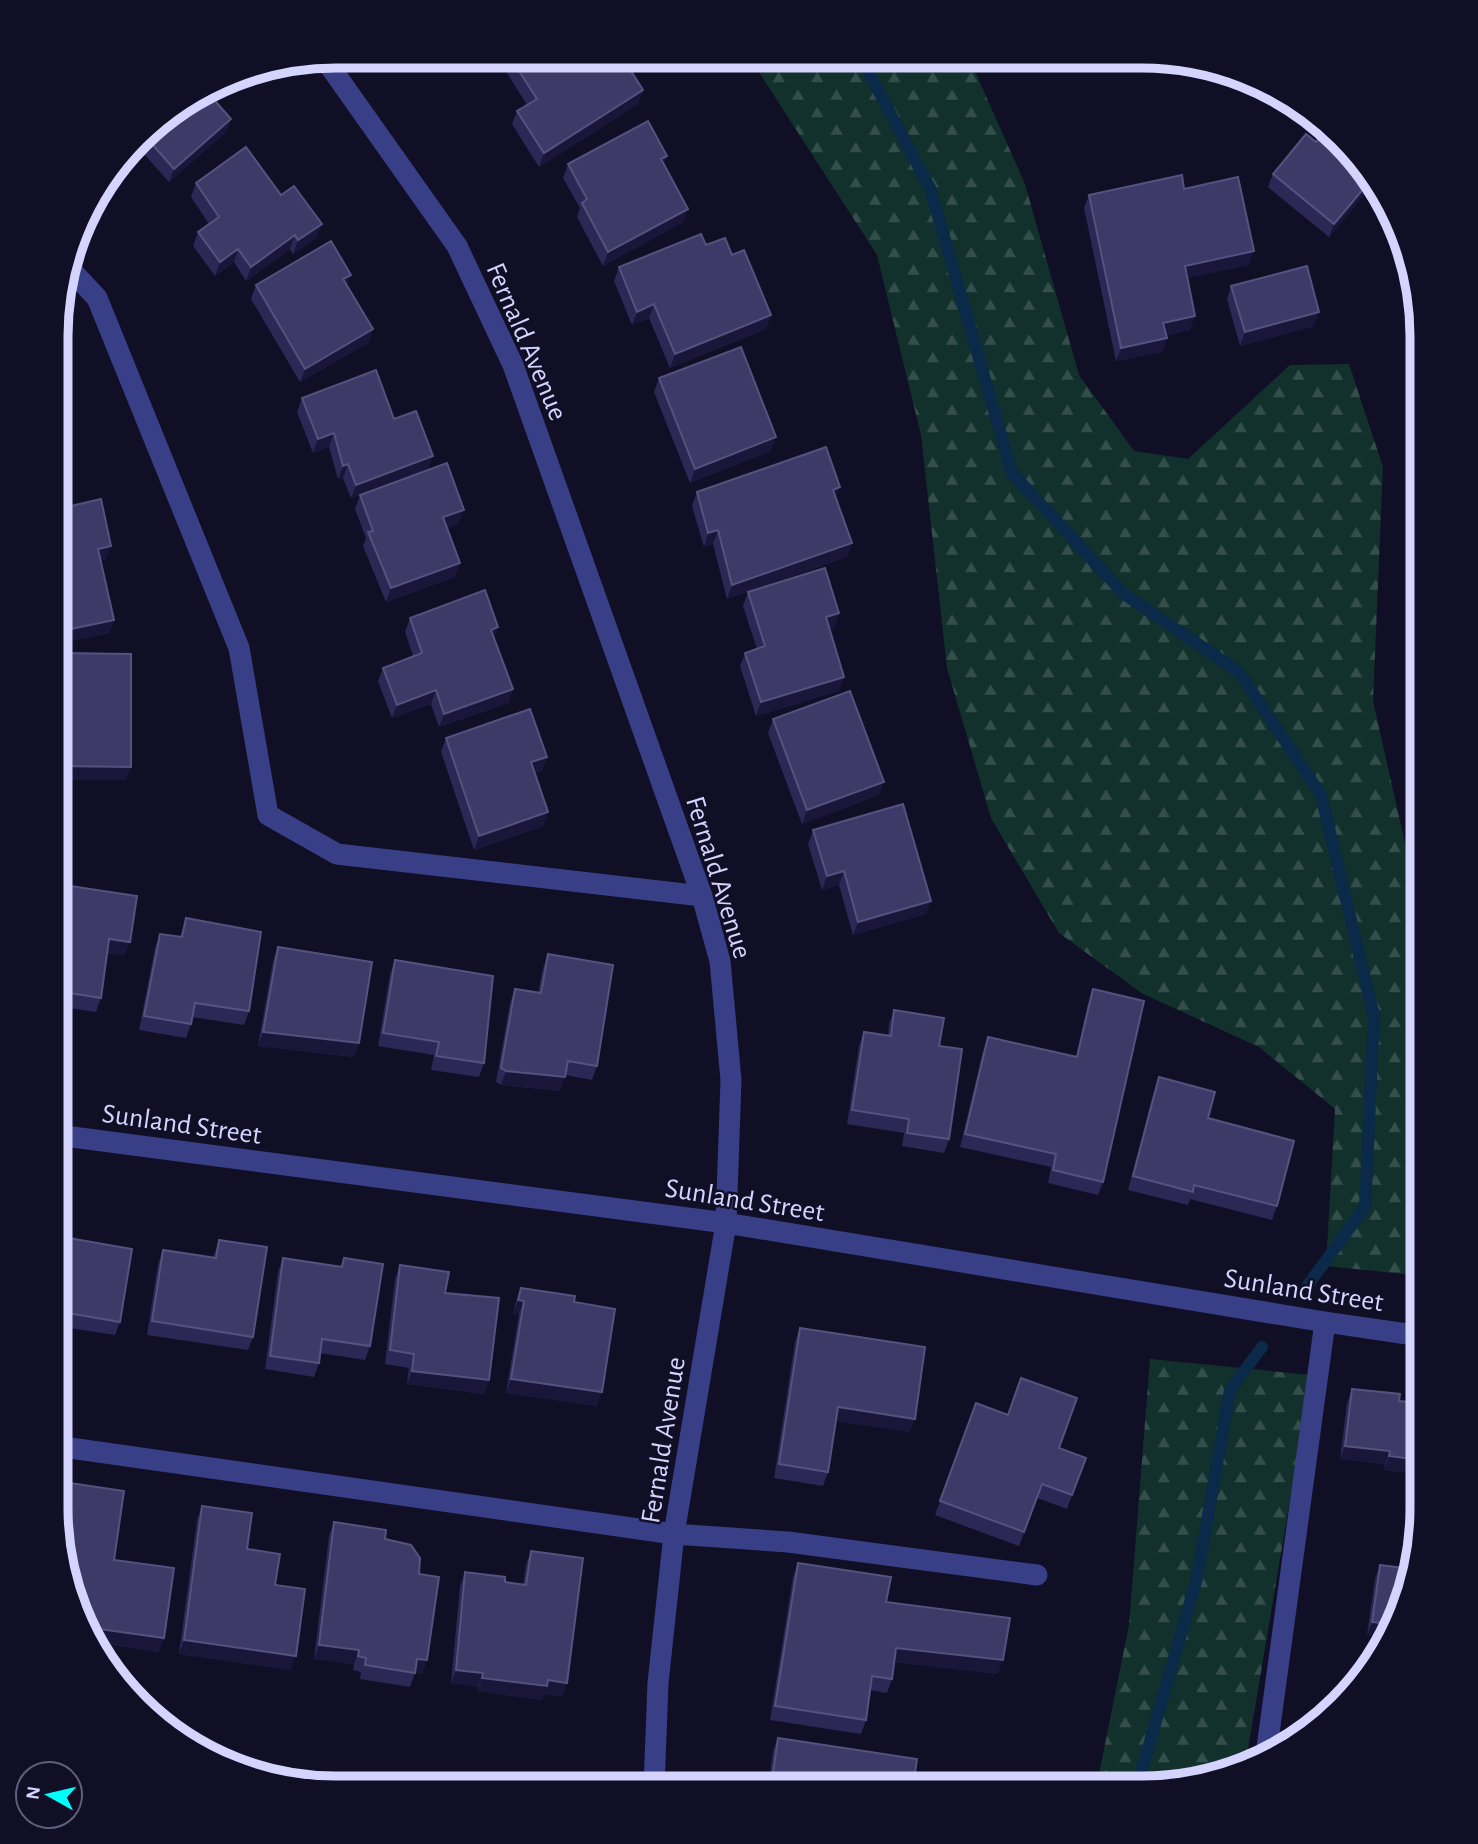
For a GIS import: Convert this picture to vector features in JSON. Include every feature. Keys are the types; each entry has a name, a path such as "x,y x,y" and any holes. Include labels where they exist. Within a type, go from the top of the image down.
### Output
{"street":[{"name":"Fernald Avenue","path":"331,68 457,246 513,365 702,896 720,961 732,1080 726,1223 674,1534 658,1682 654,1776"},
{"path":"75,275 97,298 239,648 268,815 337,854 702,896"},
{"name":"Sunland Street","path":"68,1136 726,1223 1410,1334"},
{"path":"1267,1744 1325,1322"},
{"path":"68,1448 674,1534 788,1542 1037,1575"}],"green space":[{"path":"756,68 973,68 1025,184 1079,375 1134,451 1188,459 1290,365 1349,364 1383,467 1373,701 1410,866 1410,1275 1326,1266 1335,1109 1259,1047 1143,994 1059,933 991,818 947,668 921,435 877,255"},
{"path":"1150,1359 1311,1375 1247,1754 1194,1771 1141,1776 1099,1776 1129,1625"}],"building":[{"path":"517,68 629,68 643,90 544,153 517,111 537,99"},
{"path":"213,99 231,119 174,169 151,143 187,113"},
{"path":"648,121 667,156 661,159 688,209 608,252 582,203 587,199 568,164"},
{"path":"1306,134 1316,142 1320,137 1365,187 1334,224 1273,174"},
{"path":"246,147 281,195 294,186 322,224 298,240 295,235 251,267 238,249 220,262 198,232 219,217 196,183"},
{"path":"1182,175 1184,189 1238,177 1254,251 1185,266 1195,316 1163,323 1167,338 1121,348 1089,195"},
{"path":"701,234 706,245 725,238 732,255 744,250 771,315 675,354 654,304 637,312 619,267"},
{"path":"331,241 351,275 343,279 373,329 305,369 256,285"},
{"path":"1307,266 1319,312 1245,332 1231,286"},
{"path":"741,347 776,437 695,469 659,378"},
{"path":"376,370 394,419 416,411 433,456 356,485 348,464 343,466 334,433 318,439 302,398"},
{"path":"826,447 840,487 833,490 852,543 732,585 718,530 708,533 697,492"},
{"path":"447,463 464,510 443,517 460,563 391,588 368,532 373,531 360,495"},
{"path":"101,499 111,546 98,549 114,620 68,630 68,507"},
{"path":"825,568 839,613 826,617 844,677 761,702 745,653 765,646 748,592"},
{"path":"485,590 498,627 491,630 513,689 444,714 436,690 397,705 383,668 422,653 410,618"},
{"path":"68,653 131,654 131,767 68,766"},
{"path":"850,691 884,782 807,810 773,719"},
{"path":"530,709 547,757 531,762 548,812 479,836 446,738"},
{"path":"903,804 931,901 858,922 844,871 827,876 813,830"},
{"path":"68,886 137,896 130,942 109,939 101,998 68,993"},
{"path":"186,918 261,932 249,1011 195,1003 191,1024 144,1016 160,934 182,937"},
{"path":"278,947 372,962 359,1043 263,1032"},
{"path":"548,954 613,965 597,1066 568,1061 565,1077 506,1071 501,1068 515,989 541,993"},
{"path":"395,960 493,976 484,1063 436,1056 439,1042 383,1033"},
{"path":"1093,989 1144,1001 1103,1182 1053,1170 1056,1154 965,1134 988,1037 1077,1057"},
{"path":"894,1010 944,1018 939,1046 962,1049 949,1139 907,1133 909,1119 852,1110 864,1032 891,1036"},
{"path":"1159,1077 1215,1092 1208,1118 1294,1141 1277,1206 1194,1185 1193,1192 1133,1176"},
{"path":"68,1238 132,1249 120,1322 68,1313"},
{"path":"219,1240 267,1247 253,1337 152,1321 163,1250 216,1258"},
{"path":"283,1258 342,1267 344,1258 383,1264 370,1346 322,1339 319,1363 270,1356"},
{"path":"400,1265 449,1272 445,1293 499,1298 489,1380 412,1371 414,1354 390,1350"},
{"path":"521,1288 575,1296 574,1302 615,1309 602,1392 511,1379 524,1301 518,1300"},
{"path":"800,1328 925,1347 915,1419 838,1407 828,1472 779,1464"},
{"path":"1021,1378 1077,1398 1059,1448 1086,1458 1072,1495 1042,1484 1024,1532 940,1501 976,1403 1008,1415"},
{"path":"1352,1389 1400,1394 1399,1401 1410,1402 1410,1459 1389,1456 1390,1451 1345,1446"},
{"path":"70,1483 124,1491 114,1560 174,1568 164,1638 97,1629 82,1594 73,1560 68,1497"},
{"path":"202,1506 252,1513 247,1549 280,1554 275,1585 305,1589 296,1656 184,1640"},
{"path":"334,1522 386,1530 385,1539 411,1545 420,1558 419,1574 439,1577 427,1660 417,1659 415,1673 365,1665 366,1658 358,1656 359,1650 319,1645"},
{"path":"531,1551 583,1558 567,1683 548,1680 547,1686 482,1678 483,1673 456,1670 465,1572 505,1577 505,1582 526,1585"},
{"path":"798,1563 891,1577 886,1602 1010,1618 1003,1660 896,1648 892,1679 872,1676 866,1720 775,1706"},
{"path":"1380,1565 1403,1568 1396,1594 1383,1624 1372,1622"},
{"path":"778,1738 917,1759 915,1776 773,1776"}],"waterway":[{"path":"866,68 930,188 1012,473 1124,594 1239,672 1321,795 1374,1016 1365,1207 1308,1285"},
{"path":"1140,1776 1197,1578 1230,1390 1262,1347"}]}
